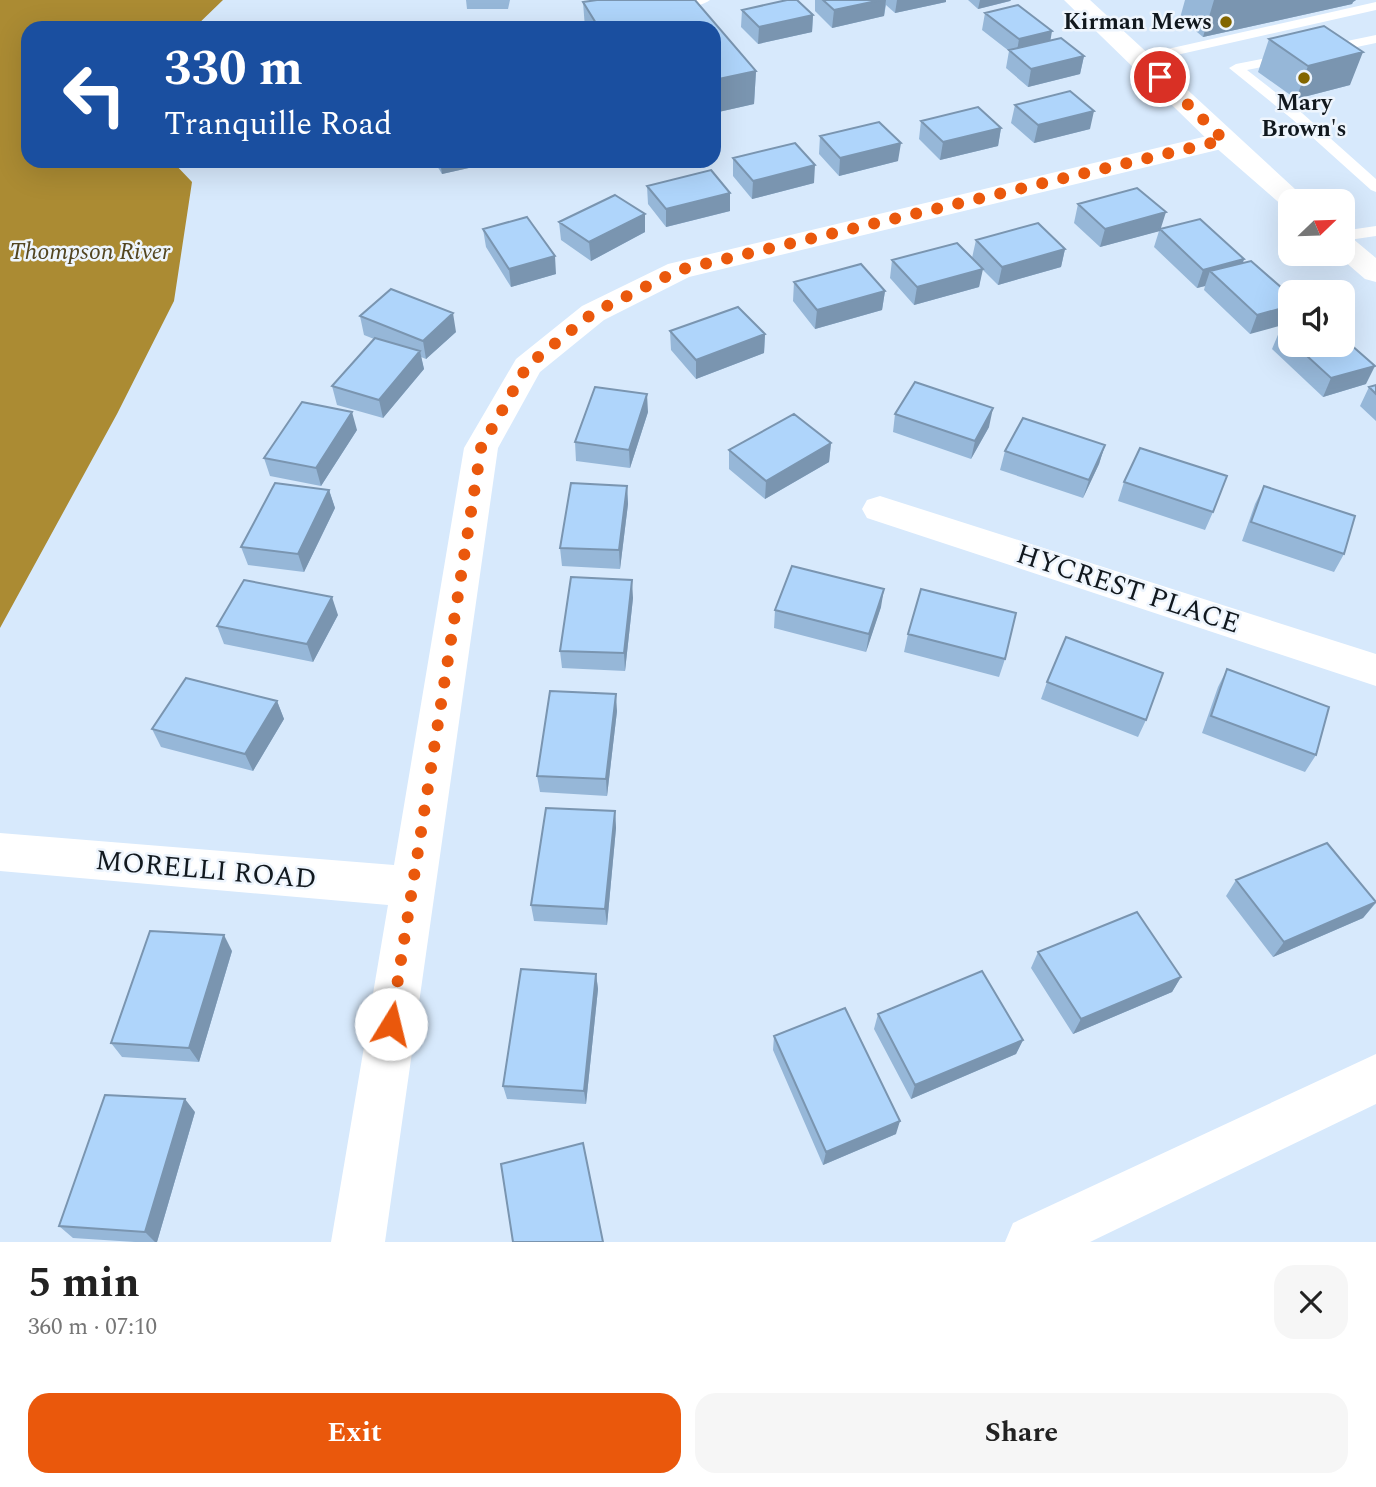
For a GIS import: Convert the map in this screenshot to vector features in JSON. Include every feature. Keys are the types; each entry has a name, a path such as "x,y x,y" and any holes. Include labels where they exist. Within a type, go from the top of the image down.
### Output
{"street":[{"path":"1076,0 1224,140 1280,189"},
{"path":"358,1242 481,448 527,366 593,313 679,270 1224,140"},
{"path":"1355,255 1376,273"},
{"name":"HYCREST PLACE","path":"880,509 1376,670"},
{"name":"MORELLI ROAD","path":"0,852 412,887"},
{"path":"1032,1242 1376,1078"}],"lane":[{"path":"649,8 704,0"},
{"path":"1141,59 1376,6"},
{"path":"1376,39 1236,68 1297,116 1376,187"},
{"path":"1355,234 1376,231"}],"water":[{"name":"Thompson River","path":"0,0 223,0 201,21 21,21 21,168 179,168 192,182 174,301 117,414 0,628"}],"building":[{"path":"695,0 713,21 595,21 583,2"},
{"path":"797,0 813,15 759,27 742,10"},
{"path":"823,0 881,0 834,10"},
{"path":"1018,5 1052,31 1019,39 985,13"},
{"path":"1324,26 1363,52 1308,66 1269,39"},
{"path":"721,30 756,71 721,78"},
{"path":"1061,38 1084,56 1031,69 1009,50"},
{"path":"1070,91 1094,111 1038,125 1015,105"},
{"path":"978,107 1001,128 943,142 921,121"},
{"path":"879,122 901,143 840,158 820,136"},
{"path":"795,143 815,165 753,181 733,158"},
{"path":"711,170 730,193 666,209 647,186"},
{"path":"1137,188 1166,212 1105,229 1078,204"},
{"path":"615,195 645,214 589,242 559,222"},
{"path":"527,217 555,256 509,269 483,229"},
{"path":"1200,219 1244,259 1203,270 1160,229"},
{"path":"1038,223 1065,249 1002,267 976,240"},
{"path":"957,243 983,269 917,287 892,260"},
{"path":"1251,261 1278,285 1278,309 1257,315 1210,271"},
{"path":"861,264 885,291 817,310 794,282"},
{"path":"391,289 453,313 423,341 360,316"},
{"path":"738,307 765,334 696,360 670,331"},
{"path":"375,338 420,351 379,400 332,386"},
{"path":"1355,348 1375,366 1331,378 1308,357 1355,357"},
{"path":"915,382 993,408 975,441 895,414"},
{"path":"1376,385 1376,394 1369,387"},
{"path":"595,387 647,394 629,450 575,442"},
{"path":"302,402 352,412 316,468 264,458"},
{"path":"794,414 831,443 766,481 729,450"},
{"path":"1023,418 1105,445 1089,480 1005,451"},
{"path":"1140,448 1227,476 1213,512 1124,482"},
{"path":"275,483 329,490 298,554 241,547"},
{"path":"571,483 627,486 619,550 560,548"},
{"path":"1264,486 1355,516 1344,554 1251,522"},
{"path":"792,566 884,589 869,634 775,610"},
{"path":"571,577 632,580 624,653 560,651"},
{"path":"244,580 332,597 307,644 217,626"},
{"path":"921,589 1016,613 1005,659 908,634"},
{"path":"1066,637 1163,673 1146,720 1047,682"},
{"path":"1227,669 1329,707 1316,755 1211,716"},
{"path":"186,678 277,701 245,754 152,729"},
{"path":"550,691 616,694 606,779 537,776"},
{"path":"546,808 615,811 605,909 531,905"},
{"path":"1327,843 1376,902 1284,942 1236,880"},
{"path":"1137,912 1181,977 1081,1019 1038,952"},
{"path":"150,931 224,935 189,1048 111,1043"},
{"path":"521,969 596,974 584,1091 503,1086"},
{"path":"982,971 1023,1040 915,1085 878,1014"},
{"path":"845,1008 900,1121 826,1152 774,1036"},
{"path":"105,1095 185,1099 145,1232 59,1226"},
{"path":"583,1143 603,1242 513,1242 501,1164"}],"place":[{"name":"Kirman Mews","path":"1226,22"},
{"name":"Mary Brown's","path":"1304,78"}],"route":[{"path":"391,1024 481,448 527,366 593,313 679,270 1206,142 1224,140 1160,77"}]}
